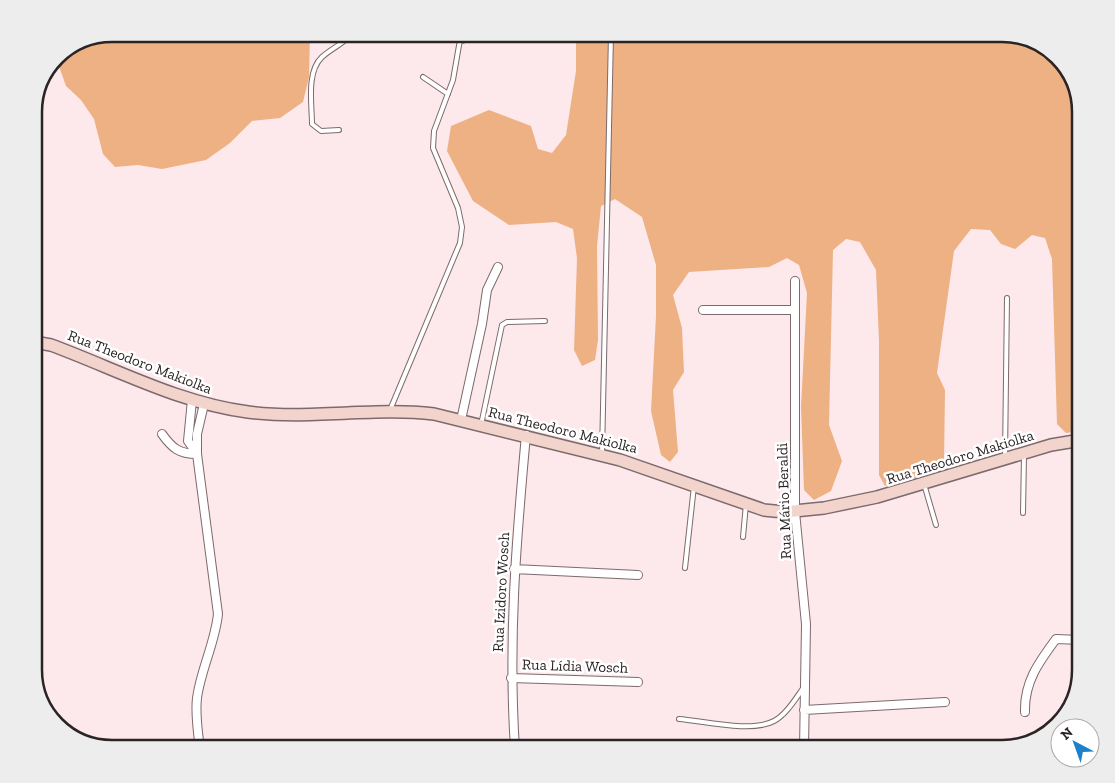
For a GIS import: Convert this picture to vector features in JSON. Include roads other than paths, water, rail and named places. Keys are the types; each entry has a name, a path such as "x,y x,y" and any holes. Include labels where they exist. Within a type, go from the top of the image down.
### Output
{"main road":[{"name":"Rua Theodoro Makiolka","path":"43,344 59,348 204,404 273,415 390,412 421,413 461,420 602,455 774,511 795,512 850,503 924,484 1025,453 1072,442"}],"street":[{"path":"461,420 480,333 487,290 498,267"},
{"name":"Rua Mário Beraldi","path":"795,281 795,512 805,606 804,740"},
{"path":"703,310 795,310"},
{"path":"192,400 188,441 197,454"},
{"path":"199,740 196,713 197,698 218,614 197,454 198,434 204,404"},
{"path":"162,434 179,452 197,454"},
{"name":"Rua Izidoro Wosch","path":"515,740 511,678 514,569 526,435"},
{"path":"514,569 638,575"},
{"path":"1025,712 1025,694 1032,674 1056,639 1072,640"},
{"name":"Rua Lídia Wosch","path":"511,678 638,682"},
{"path":"804,710 945,702"}],"lane":[{"path":"339,130 321,132 312,124 313,70 321,58 345,42"},
{"path":"390,412 461,235 462,228 458,208 433,148 434,131 454,80 459,42"},
{"path":"602,455 611,42"},
{"path":"423,77 448,94"},
{"path":"1005,459 1007,298"},
{"path":"481,425 502,325 507,322 545,320"},
{"path":"1023,513 1025,453"},
{"path":"685,568 694,484"},
{"path":"924,484 936,525"},
{"path":"743,537 746,503"},
{"path":"679,719 742,727 773,722 781,716 805,686"}]}
